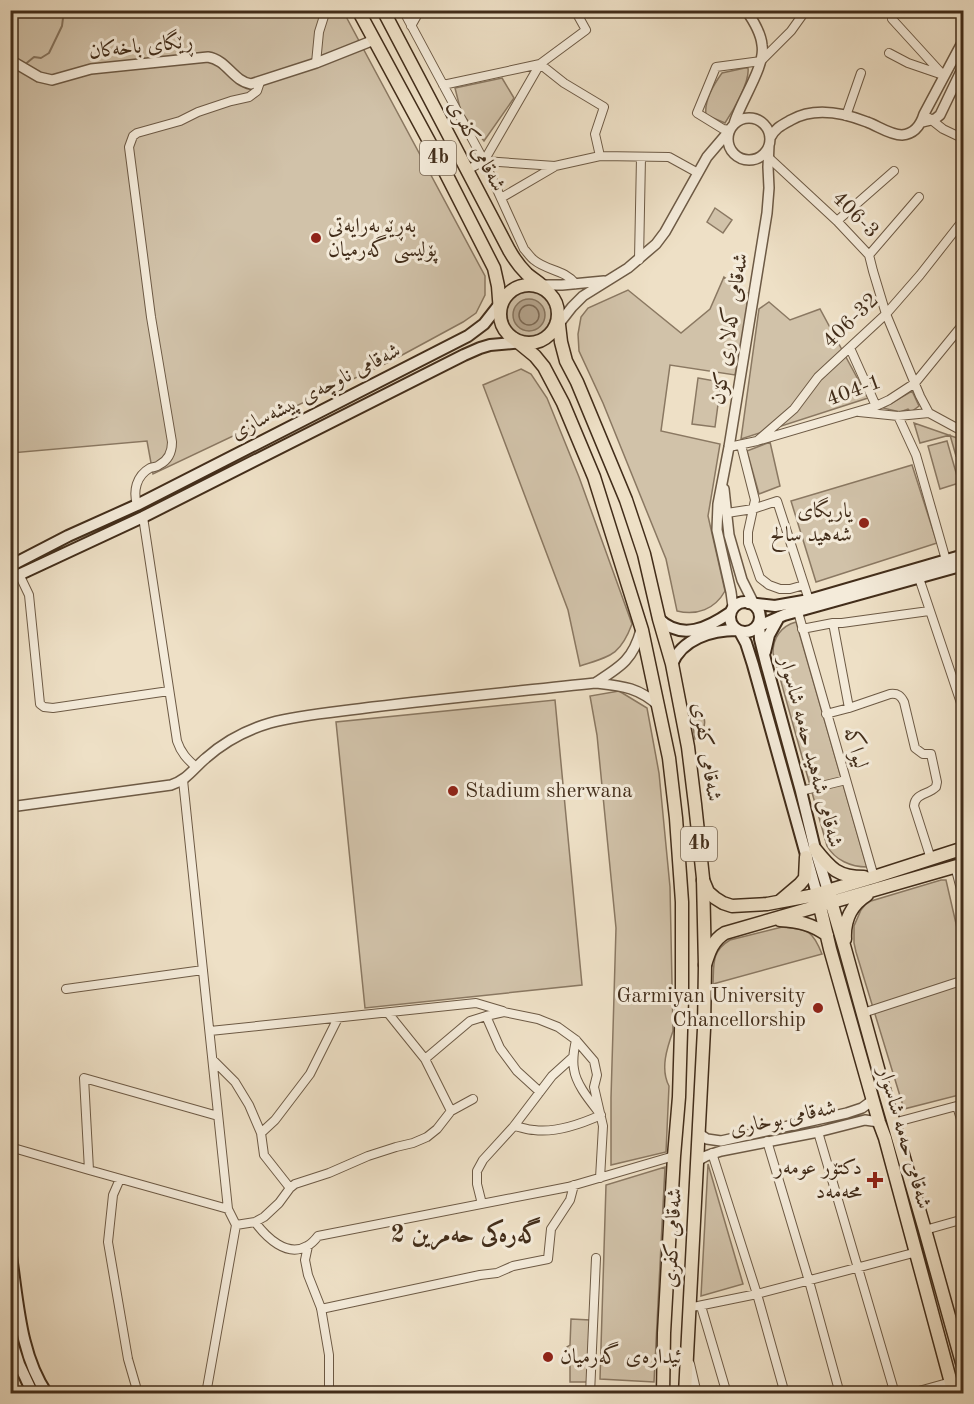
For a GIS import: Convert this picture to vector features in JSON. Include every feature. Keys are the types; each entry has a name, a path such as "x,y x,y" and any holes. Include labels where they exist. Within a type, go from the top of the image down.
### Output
{"main road":[{"name":"شەقامی کفری","path":"358,10 494,268 500,306"},
{"name":"شەقامی کفری","path":"383,10 514,259 541,287"},
{"path":"527,285 541,287 555,302 557,322 548,335 541,340 518,341 504,329 500,306 512,290 527,285"},
{"name":"شەقامی ناوچەی پیشەسازی","path":"10,566 136,505 468,336 484,324 500,306"},
{"name":"شەقامی کفری","path":"557,322 566,361 626,500 644,554 672,664 689,756 703,878 705,966 697,1161 695,1306 686,1351 685,1394"},
{"name":"شەقامی کفری","path":"518,341 544,367 594,477 642,630 673,786 682,902 681,1059 664,1333 663,1394"},
{"name":"شەقامی ناوچەی پیشەسازی","path":"15,576 143,517 471,352 490,345 518,341"},
{"path":"136,505 143,517"},
{"path":"672,664 678,652 691,641 714,633 749,632 779,617 963,555"},
{"path":"659,619 672,629 688,632 709,625 740,603 775,606 883,583 919,578 963,566"},
{"path":"752,604 759,614 758,626"},
{"path":"732,610 730,622 739,631"},
{"path":"764,655 769,635 779,617"},
{"name":"شەقامی شەهید حەمە شاسوار","path":"758,626 801,791 810,853"},
{"name":"شەقامی شەهید حەمە شاسوار","path":"739,631 746,643 824,898"},
{"path":"845,949 845,928 849,913 875,884 963,848"},
{"path":"777,903 805,878 810,853 825,861 835,871 875,884"},
{"path":"705,966 711,948 725,933 773,919 824,898 959,865"},
{"path":"703,878 708,892 728,905 757,905 824,898"},
{"name":"شەقامی حەمە شاسوار","path":"824,898 827,935 879,1122 891,1131 925,1230 961,1352 963,1370"},
{"name":"شەقامی حەمە شاسوار","path":"824,898 845,949 863,1013 917,1252 953,1388"},
{"path":"773,919 805,923 827,935"},
{"path":"681,1059 702,1059"},
{"path":"10,1250 25,1346 47,1394"},
{"path":"10,1336 19,1364 33,1394"}],"street":[{"path":"316,63 324,10"},
{"path":"403,10 484,161 524,249 534,260 566,274 576,284"},
{"path":"411,26 420,10"},
{"path":"484,161 540,64 586,30 577,10"},
{"path":"746,10 754,22 763,45 761,61 728,136 732,150 740,158 747,160 762,171 769,184"},
{"path":"732,127 723,129 697,113 716,68 761,61 791,31 806,10"},
{"path":"892,19 944,76"},
{"path":"747,160 766,152 777,128 806,114 821,112 846,116 867,121 901,135 914,131 926,119 963,39"},
{"path":"136,505 134,494 136,483 149,468 160,465 168,459 172,451 172,442 151,317 130,158 130,142 136,133 180,121 214,106 249,97 256,91 260,82 374,40"},
{"path":"889,53 908,63 944,76"},
{"name":"ڕێگای باخەکان","path":"13,61 39,77 52,80 91,69 208,57 221,61 244,83 260,82"},
{"path":"443,85 540,64"},
{"path":"540,64 564,83 604,107 595,134 600,156"},
{"path":"926,119 938,117 942,112 963,65"},
{"path":"846,116 861,74"},
{"path":"741,105 741,110 765,125 769,131 770,141"},
{"path":"557,322 577,301 628,268 656,244 698,172 732,127 745,118 782,125"},
{"path":"926,119 963,139"},
{"name":"شەقامی کەلاری کۆن","path":"723,480 767,213 770,141"},
{"path":"714,149 732,150"},
{"path":"467,170 484,161 555,166 600,156 669,157 698,172"},
{"path":"639,260 641,157"},
{"name":"406-3","path":"768,157 837,221 869,255 886,314 929,414"},
{"path":"501,198 555,166"},
{"path":"837,221 894,171"},
{"path":"869,255 919,197"},
{"name":"406-32","path":"757,441 794,409 818,377 886,314 920,275 963,219"},
{"path":"541,287 606,281"},
{"name":"404-1","path":"729,447 876,406 888,400 915,383 963,323"},
{"path":"850,348 876,406"},
{"path":"856,411 898,416 929,414 963,432"},
{"path":"898,416 916,455 946,560"},
{"path":"741,445 754,496 747,543 760,578 780,589 804,585"},
{"path":"723,480 728,529 742,580 752,604"},
{"path":"723,480 718,504 717,530 731,591 732,610"},
{"path":"727,513 753,509 777,501 808,600"},
{"path":"143,517 175,730 185,758 196,767"},
{"path":"717,530 721,526 728,529"},
{"path":"15,576 29,595 40,704 44,708 169,691"},
{"path":"919,578 962,700 963,712"},
{"path":"802,629 929,611"},
{"name":"لیواکە","path":"798,612 875,884"},
{"path":"833,623 849,708"},
{"path":"596,683 626,662 638,644 642,630"},
{"path":"13,805 162,786 183,780 218,748 236,736 284,720 410,702 596,683 633,689 649,697 658,706"},
{"path":"826,714 890,694 895,693 901,696 915,748 923,754 931,754 937,782 933,790 919,795 914,802 931,860"},
{"path":"183,780 228,1209 236,1225 206,1394"},
{"path":"801,791 846,780"},
{"path":"959,865 963,901"},
{"path":"66,989 203,969"},
{"path":"863,1013 963,980"},
{"path":"210,1031 476,1004 538,1019 558,1027 576,1040 594,1061 597,1075 594,1088 603,1126 600,1178"},
{"path":"425,1059 470,1021 504,1012"},
{"path":"387,1013 425,1059 451,1112"},
{"path":"486,1016 501,1048 517,1071 540,1092"},
{"path":"261,1133 275,1120 310,1074 338,1018"},
{"path":"576,1040 573,1057 574,1072 601,1115"},
{"path":"482,1204 477,1184 477,1171 483,1160 514,1126 552,1076 573,1057"},
{"path":"213,1059 235,1082 249,1105 261,1133 264,1155 290,1188"},
{"path":"89,1170 84,1078 218,1116"},
{"path":"236,1225 255,1222 264,1217 295,1185 368,1156 427,1137 451,1112 473,1099"},
{"name":"شەقامی بوخاری","path":"697,1161 718,1148 847,1113 862,1108 873,1100"},
{"path":"891,1131 960,1105 963,1129"},
{"path":"847,1113 849,1124"},
{"path":"514,1126 534,1131 553,1130 585,1122 601,1115"},
{"name":"شەقامی بوخاری","path":"718,1148 818,1132 865,1120 879,1122"},
{"path":"818,1132 895,1394"},
{"name":"شەقامی بوخاری","path":"698,1133 711,1140 718,1148"},
{"path":"766,1141 840,1394"},
{"path":"10,1147 228,1209"},
{"path":"718,1148 784,1394"},
{"path":"255,1222 266,1236 284,1248 297,1250 308,1246 318,1236 574,1185 674,1156"},
{"path":"120,1179 113,1196 108,1242 128,1359 137,1390 150,1394"},
{"path":"321,1309 480,1275 497,1274 513,1266 548,1259 551,1229 570,1200 574,1185"},
{"path":"925,1230 963,1219"},
{"path":"308,1246 304,1260 321,1309 329,1355 329,1394"},
{"path":"727,1394 695,1306 757,1294 917,1252"},
{"path":"590,1394 596,1258"},
{"path":"686,1351 697,1394"},
{"path":"908,1394 953,1388"}],"shaded area":[{"path":"11,11 343,11 485,276 485,295 476,313 393,360 153,474 147,441 11,453"},
{"path":"748,68 748,74 744,88 725,123 706,115 708,98 722,73"},
{"path":"502,78 514,98 484,141 461,112 455,88"},
{"path":"715,208 732,220 723,233 707,222"},
{"path":"724,277 747,293 747,314 735,375 670,365 661,431 720,444 708,516 725,591 711,607 692,613 677,611 666,559 603,403 579,351 578,334 581,317 588,308 628,290 681,333 710,309"},
{"path":"529,292 544,299 551,314 544,329 529,336 514,329 507,314 514,299"},
{"path":"769,302 790,320 820,309 868,398 741,439 759,309"},
{"path":"521,369 531,374 547,398 579,477 632,624 628,635 618,649 606,657 580,666 568,610 483,385"},
{"path":"698,378 721,382 715,427 692,424"},
{"path":"912,391 919,406 911,412 908,409 900,412 883,408"},
{"path":"914,423 949,435 920,443"},
{"path":"950,436 963,440 963,454 956,456"},
{"path":"947,441 959,483 940,489 928,446"},
{"path":"770,442 780,486 759,494 747,451"},
{"name":"یاریگای شەهید سالح","path":"912,465 937,543 816,582 791,501"},
{"path":"796,622 867,867 844,862 827,846 773,653 774,642 779,633 786,626"},
{"path":"619,691 647,708 659,773 670,887 673,1031 665,1066 669,1086 666,1152 611,1165 616,928 597,735 590,696"},
{"name":"Stadium sherwana","path":"555,700 582,985 365,1008 336,722"},
{"path":"689,705 700,711 704,720 703,729 695,739"},
{"path":"946,880 963,954 963,1094 904,1109 856,952 854,926 861,910 871,901"},
{"path":"782,927 808,932 822,954 713,984 715,959 724,944 730,940"},
{"path":"708,1164 743,1284 701,1296"},
{"path":"665,1167 654,1382 600,1379 606,1185"},
{"path":"571,1319 590,1320 587,1382 570,1382 570,1355 567,1347 570,1345"}],"water":[{"path":"529,299 540,304 545,315 540,326 529,331 518,326 513,315 518,304"}],"waterway":[{"path":"23,66 34,57 41,58 49,53 62,26 64,10"},
{"path":"10,73 19,69"}],"place":[{"name":"بەڕێوبەرایەتی پۆلیسی گەرمیان","path":"316,238"},
{"name":"یاریگای شەهید سالح","path":"864,523"},
{"name":"Stadium sherwana","path":"453,791"},
{"name":"Garmiyan University Chancellorship","path":"818,1008"},
{"name":"دکتۆر عومەر محەمەد","path":"875,1180"},
{"name":"ئیدارەی گەرمیان","path":"548,1357"}],"district":[{"name":"گەرەکی حەمرین 2","path":"466,1236"}]}
